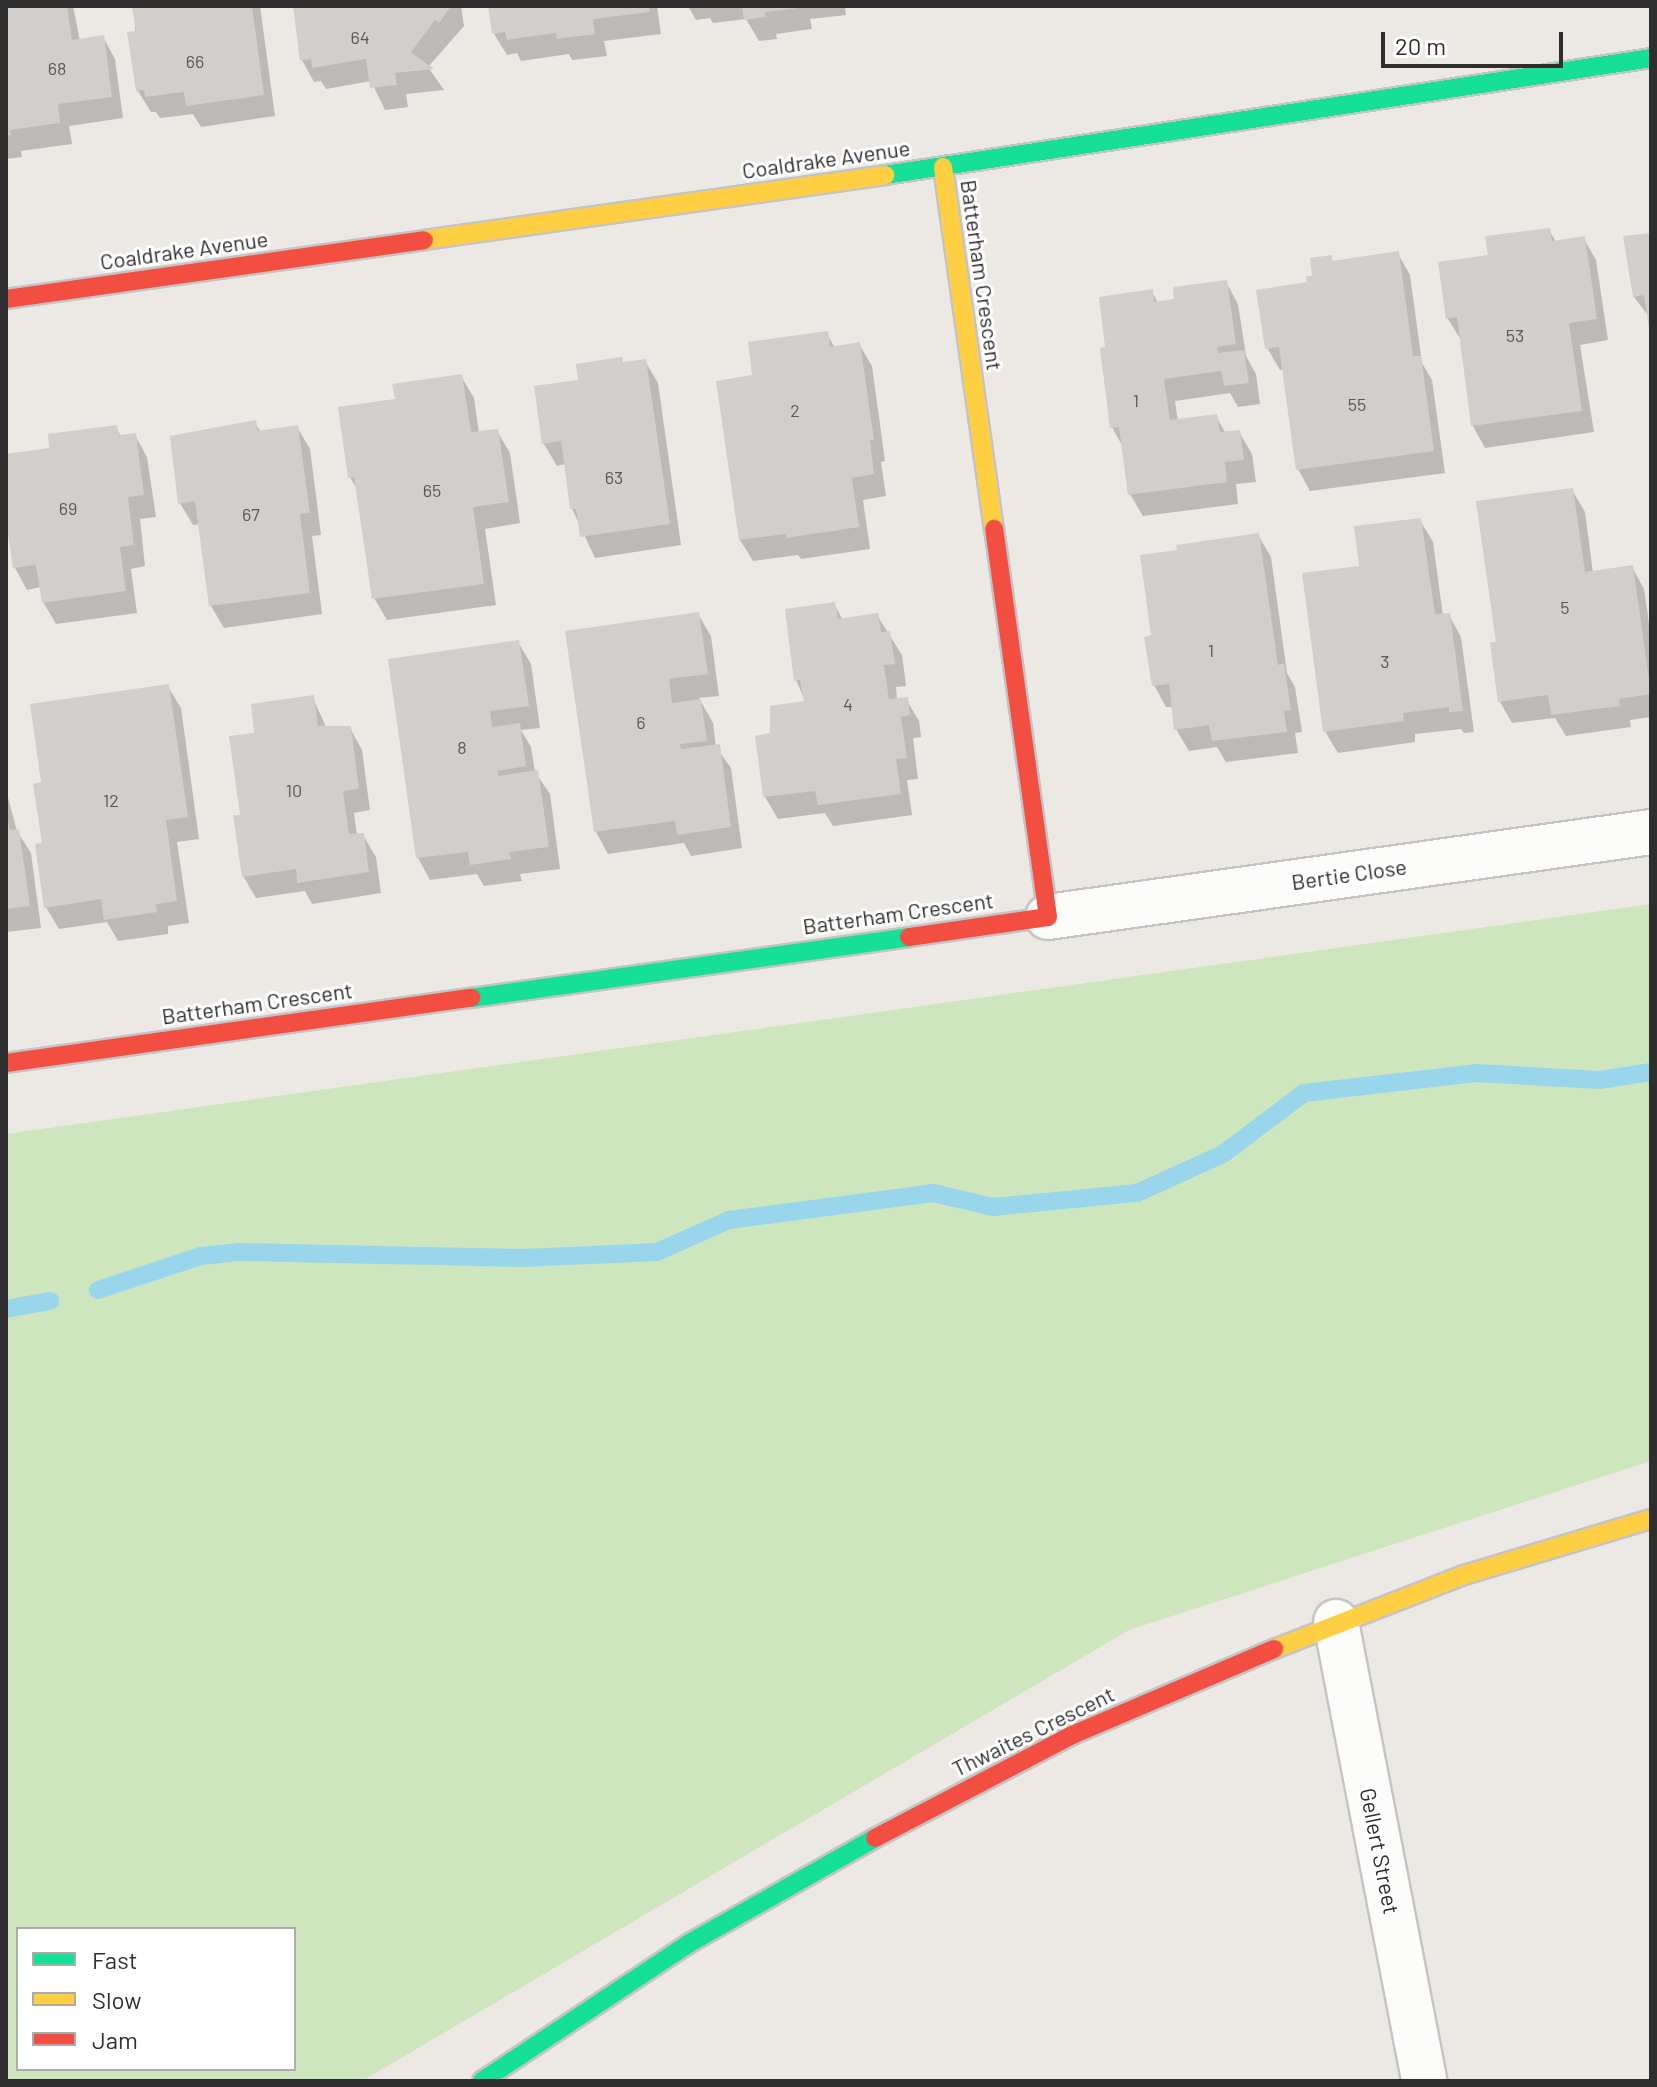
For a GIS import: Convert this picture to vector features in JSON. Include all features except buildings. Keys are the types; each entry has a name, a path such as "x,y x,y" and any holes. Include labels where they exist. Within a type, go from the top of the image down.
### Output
{"street":[{"name":"Coaldrake Avenue","path":"6,299 943,167 1651,58"},
{"name":"Batterham Crescent","path":"6,1063 1048,917 943,167"},
{"name":"Bertie Close","path":"1048,917 1651,832"},
{"name":"Thwaites Crescent","path":"482,2081 688,1944 813,1870 1070,1736 1336,1622 1464,1575 1651,1519"},
{"name":"Gellert Street","path":"1336,1622 1424,2081"}],"green space":[{"path":"1651,904 1651,1461 1129,1630 362,2081 6,2081 6,1134"}],"waterway":[{"path":"98,1290 201,1256 238,1252 524,1258 657,1252 729,1220 933,1193 993,1207 1137,1193 1223,1154 1304,1093 1476,1073 1600,1080 1651,1072"},
{"path":"6,1309 50,1301"}],"traffic: fast":[{"path":"885,175 1651,58"},
{"path":"471,998 909,937"},
{"path":"482,2081 688,1944 875,1838"}],"traffic: slow":[{"path":"943,167 994,529"},
{"path":"424,240 885,175"},
{"path":"1274,1649 1464,1575 1651,1519"}],"traffic: jam":[{"path":"6,299 424,240"},
{"path":"909,937 1048,917 994,529"},
{"path":"6,1063 471,998"},
{"path":"875,1838 1070,1736 1274,1649"}]}
